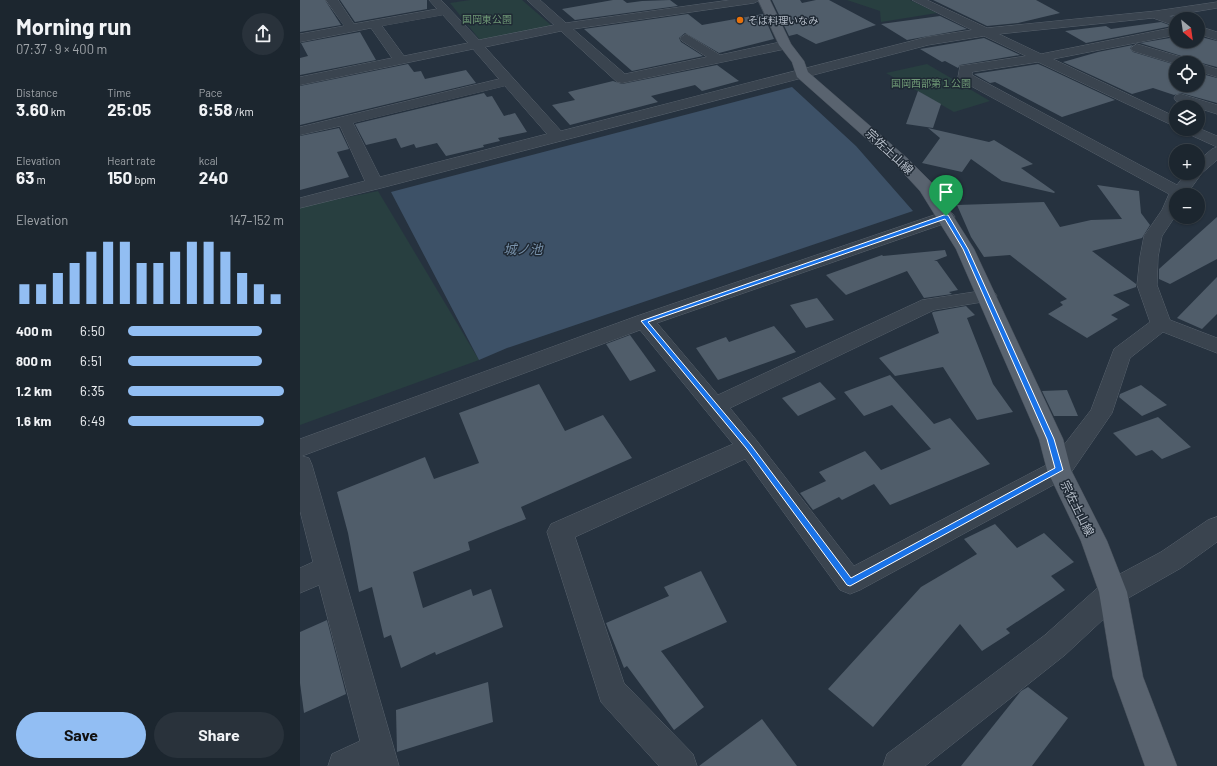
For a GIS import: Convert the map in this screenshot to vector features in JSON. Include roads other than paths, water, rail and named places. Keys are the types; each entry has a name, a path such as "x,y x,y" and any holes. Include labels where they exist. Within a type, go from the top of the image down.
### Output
{"main road":[{"name":"宗佐土山線","path":"764,0 785,45 798,62 802,74 901,160 927,188 946,216 965,249 1051,439 1059,470 1094,541 1113,592 1128,677 1161,766"}],"street":[{"path":"332,0 351,28"},
{"path":"435,0 477,44 557,136"},
{"path":"300,81 563,27 754,0"},
{"path":"918,0 1169,120"},
{"path":"536,2 552,1"},
{"path":"536,2 622,79 716,58 785,45"},
{"path":"300,203 802,74 893,49 985,32 1154,14 1217,5"},
{"path":"300,38 445,11"},
{"path":"1154,14 1169,19"},
{"path":"374,24 400,60"},
{"path":"1169,32 1040,58 965,69 966,77 1169,191"},
{"path":"1205,32 1217,36"},
{"path":"686,38 716,58"},
{"path":"1124,41 1152,55"},
{"path":"1137,48 1152,55 1169,59"},
{"path":"1205,68 1217,73"},
{"path":"300,131 345,122 508,81"},
{"path":"1181,98 1217,110"},
{"path":"345,122 374,185"},
{"path":"1204,136 1217,142"},
{"path":"1205,163 1217,152"},
{"path":"1182,188 1189,180"},
{"path":"1169,213 1153,236 1149,257 1147,285 1161,324 1217,346"},
{"path":"300,448 644,321 946,216"},
{"path":"715,406 929,304 987,296"},
{"path":"644,321 749,447 850,582 1059,470 1101,413 1121,354 1161,324"},
{"path":"681,766 612,692 560,532 749,447"},
{"path":"300,465 380,757 344,766"},
{"path":"899,766 1055,645 1113,592 1171,560 1217,528"},
{"path":"300,581 329,568"}],"water":[{"name":"城ノ池","path":"792,87 856,146 913,211 507,348 479,360 391,192"}],"place":[{"name":"そば料理いなみ","path":"740,20"}],"park label":[{"name":"国岡東公園","path":"487,19"},
{"name":"国岡西部第１公園","path":"931,83"}]}
